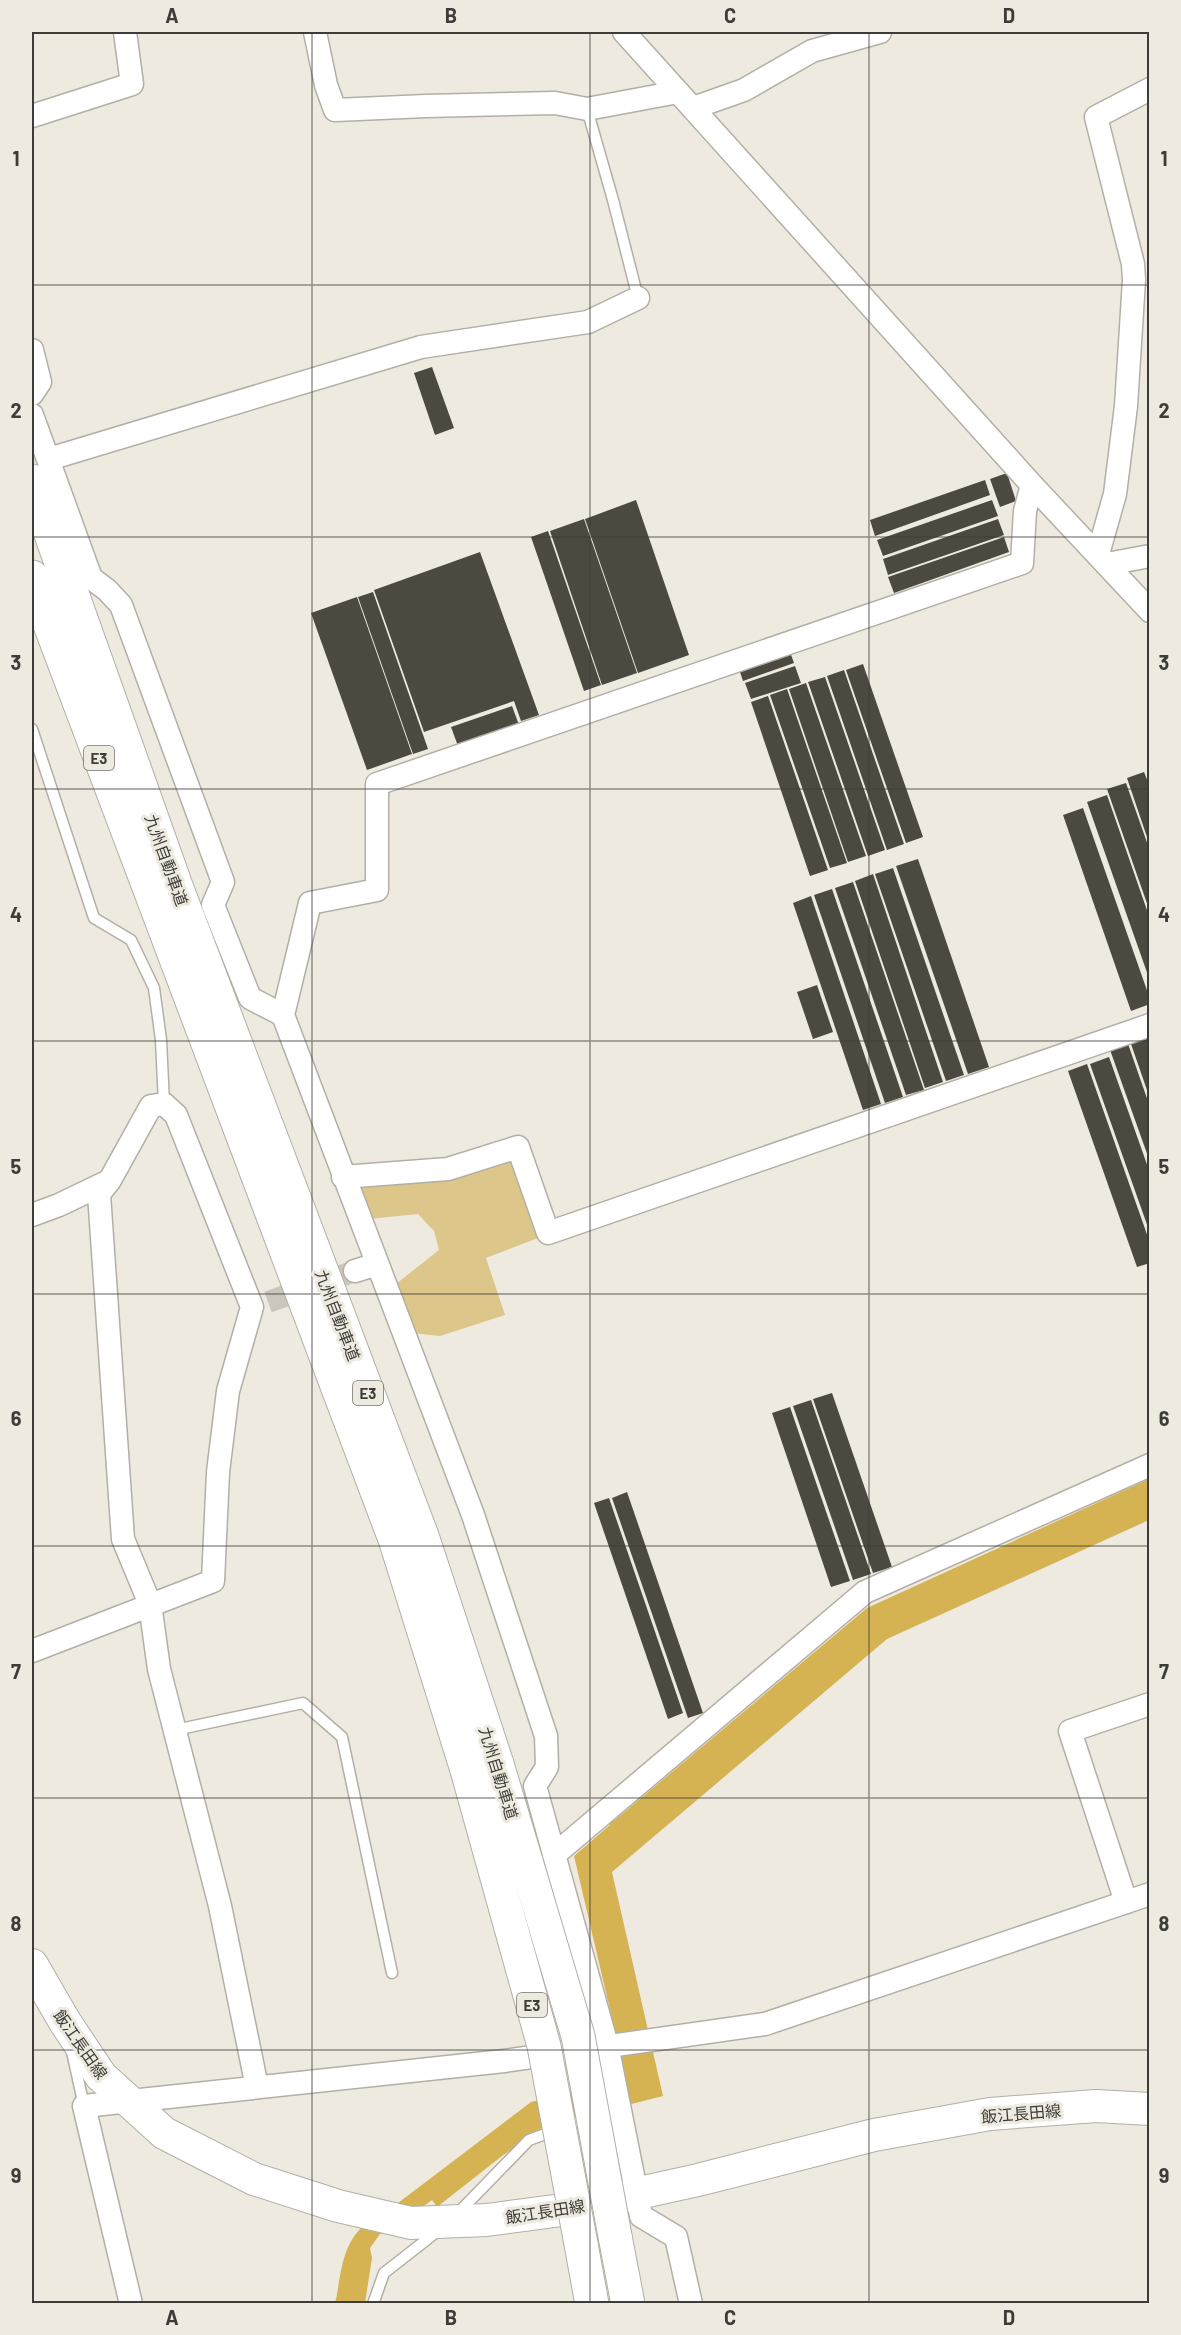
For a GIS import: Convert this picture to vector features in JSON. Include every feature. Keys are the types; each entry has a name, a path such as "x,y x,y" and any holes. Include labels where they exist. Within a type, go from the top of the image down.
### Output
{"highway":[{"name":"九州自動車道","path":"40,470 78,612 165,892 396,1542 482,1767 578,2036 628,2304"},
{"name":"九州自動車道","path":"32,577 45,617 165,892"},
{"name":"九州自動車道","path":"482,1767 544,2046 592,2304"}],"main road":[{"name":"飯江長田線","path":"32,1965 65,2022 101,2076 164,2133 254,2179 338,2206 411,2223 487,2220 562,2210 698,2180 874,2135 990,2114 1096,2106 1149,2109"}],"street":[{"path":"32,116 132,84 125,32"},
{"path":"315,32 326,85 335,111 555,103 587,109 686,100 744,90 810,41 880,32"},
{"path":"624,32 1032,485 1149,611"},
{"path":"1102,559 1116,483 1142,276 1133,264 1096,117 1149,88"},
{"path":"40,470 421,347 588,322 638,298"},
{"path":"32,350 40,382 32,394"},
{"path":"33,424 40,470 91,578 121,605 223,882 213,905 250,998 283,1015"},
{"path":"691,2304 676,2237 641,2216 637,2193 613,2111 614,2079 611,2044 535,1786 547,1767 546,1736 473,1515 283,1015 310,903 377,890 377,784 1022,563 1025,511 1032,485"},
{"path":"1102,559 1149,556"},
{"path":"343,1177 448,1169 518,1147 548,1233 1149,1025"},
{"path":"32,1651 150,1604 213,1581 218,1472 228,1390 260,1304 176,1115 164,1104 151,1106 110,1180 99,1194 123,1539 150,1604 159,1668 220,1906 257,2087"},
{"path":"32,1215 59,1206 110,1180"},
{"path":"356,1271 377,1264"},
{"path":"554,1855 865,1592 1149,1465"},
{"path":"1126,1902 1070,1731 1149,1704"},
{"path":"131,2304 84,2106 504,2061 611,2044 765,2024 1149,1894"}],"lane":[{"path":"587,109 638,298"},
{"path":"32,729 94,918 131,940 154,988 161,1040 164,1104"},
{"path":"175,1730 303,1703 342,1737 392,1973"},
{"path":"65,2022 84,2106"},
{"path":"374,2304 384,2273 449,2223 529,2140 613,2111"}],"shaded area":[{"path":"510,1154 538,1238 486,1258 505,1315 440,1336 412,1333 396,1284 439,1250 434,1231 418,1214 369,1219 356,1186"},
{"path":"1149,1479 1149,1520 887,1639 612,1872 663,2096 545,2126 502,2156 437,2207 432,2200 388,2232 380,2234 370,2248 372,2258 365,2303 335,2304 341,2269 348,2248 360,2229 369,2221 373,2222 531,2102 626,2078 574,1856 610,1825 608,1822 615,1820 867,1608"}],"building":[{"path":"432,367 454,428 435,435 414,373"},
{"path":"1007,473 1016,501 1000,507 990,479"},
{"path":"985,480 990,495 875,536 870,520"},
{"path":"636,500 689,655 638,673 585,519"},
{"path":"992,500 998,516 883,556 877,540"},
{"path":"584,519 637,673 602,685 550,531"},
{"path":"998,519 1004,535 888,575 883,559"},
{"path":"548,531 601,685 584,691 531,537"},
{"path":"1004,537 1009,552 894,593 888,577"},
{"path":"480,552 539,715 521,721 514,701 424,732 374,590"},
{"path":"373,592 428,749 413,754 358,597"},
{"path":"357,597 412,754 367,770 311,613"},
{"path":"789,649 794,663 743,681 738,666"},
{"path":"863,664 923,837 906,843 846,670"},
{"path":"795,666 801,683 751,699 745,683"},
{"path":"844,670 904,844 887,850 827,676"},
{"path":"825,677 885,850 868,856 808,682"},
{"path":"806,683 866,856 848,862 789,689"},
{"path":"787,689 847,863 830,868 770,695"},
{"path":"768,696 828,870 810,876 751,702"},
{"path":"512,706 519,725 458,746 451,727"},
{"path":"1144,772 1150,787 1149,843 1127,778"},
{"path":"1126,783 1150,851 1150,912 1107,789"},
{"path":"1107,795 1150,919 1150,981 1087,802"},
{"path":"1083,808 1150,999 1150,1004 1131,1011 1063,815"},
{"path":"918,859 989,1067 968,1074 896,866"},
{"path":"893,868 964,1075 946,1081 875,874"},
{"path":"873,874 943,1082 925,1088 855,881"},
{"path":"853,882 924,1090 906,1095 835,888"},
{"path":"832,889 903,1097 885,1103 814,895"},
{"path":"811,896 881,1104 863,1110 793,903"},
{"path":"817,985 833,1032 813,1039 797,992"},
{"path":"1147,1034 1150,1041 1149,1096 1130,1041"},
{"path":"1127,1041 1150,1107 1150,1162 1109,1047"},
{"path":"1109,1057 1150,1173 1150,1233 1090,1064"},
{"path":"1087,1064 1150,1243 1150,1263 1137,1267 1068,1071"},
{"path":"832,1393 892,1567 873,1573 813,1399"},
{"path":"811,1400 871,1574 853,1580 793,1406"},
{"path":"790,1407 850,1581 831,1587 772,1413"},
{"path":"627,1492 703,1713 688,1718 612,1498"},
{"path":"609,1498 683,1713 668,1719 594,1503"}],"tunnel":[{"path":"268,1302 355,1271"}]}
